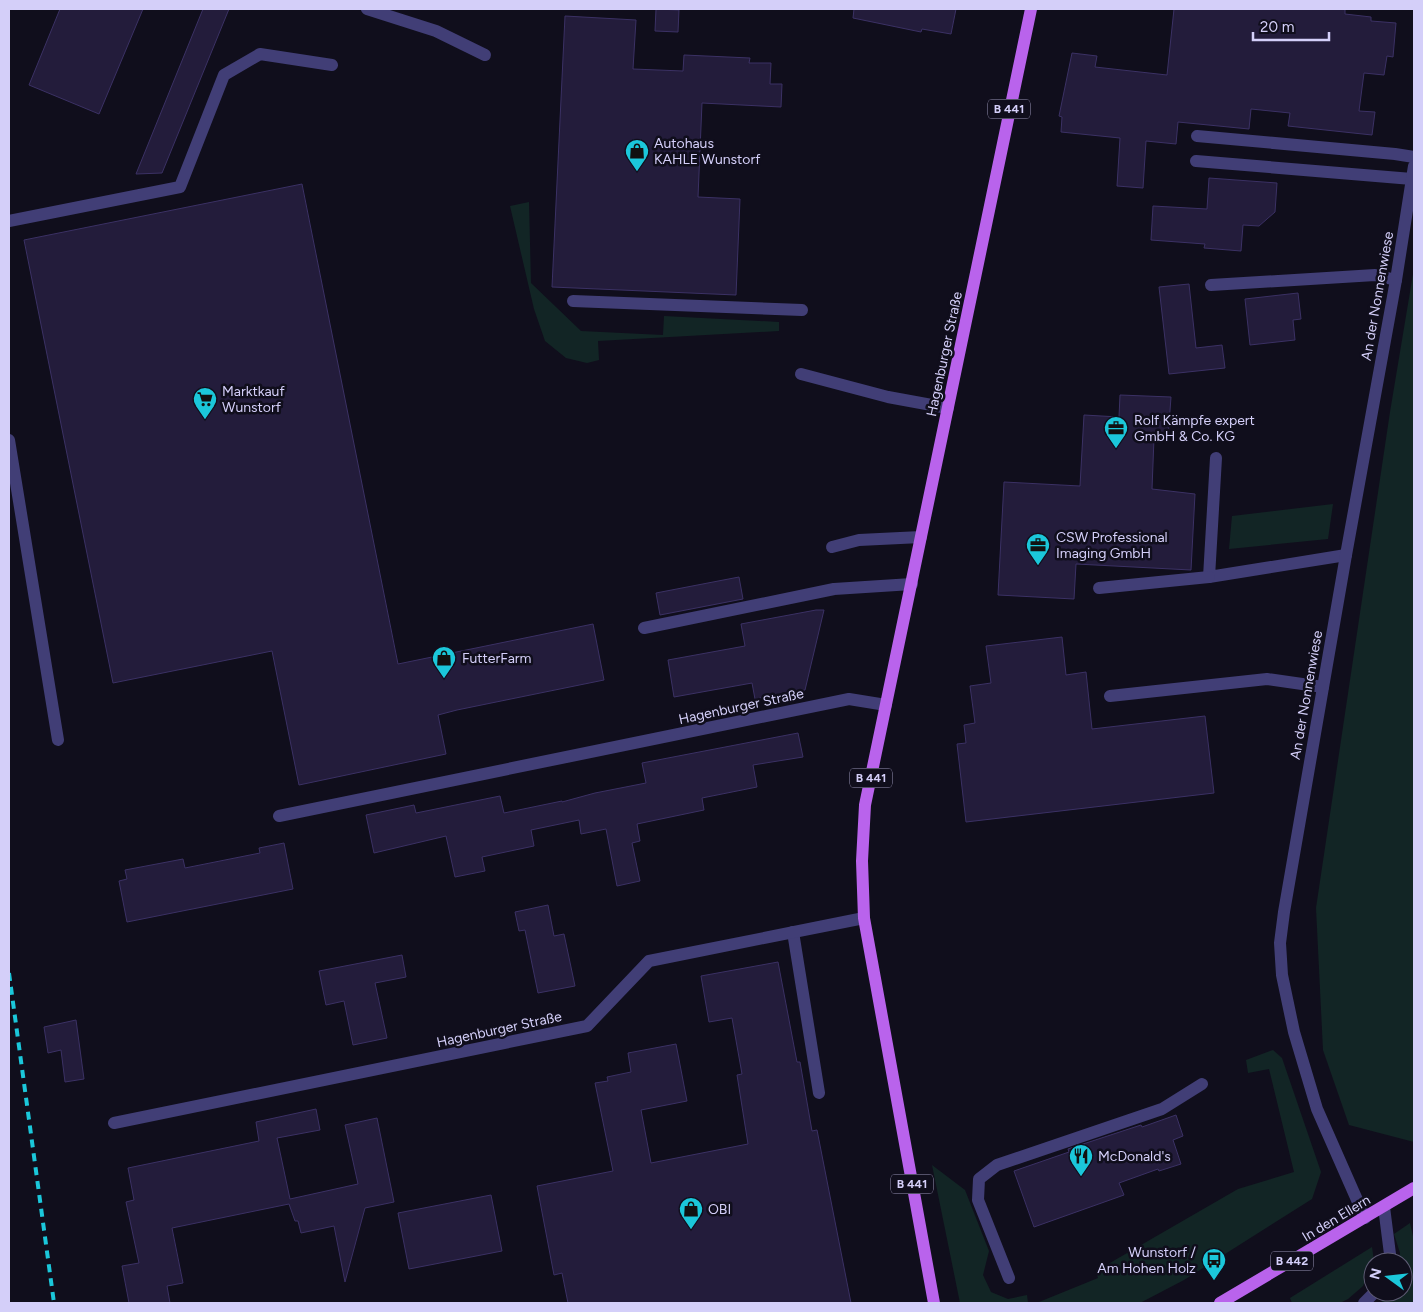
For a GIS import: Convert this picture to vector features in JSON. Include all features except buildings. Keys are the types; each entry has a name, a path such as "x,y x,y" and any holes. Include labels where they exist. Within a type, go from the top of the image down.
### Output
{"main road":[{"name":"Hagenburger Straße","path":"934,1303 864,918 862,861 865,805 1031,9"},
{"name":"In den Ellern","path":"1220,1303 1414,1188"}],"street":[{"path":"367,9 436,31 485,55"},
{"path":"9,221 180,187 224,75 260,54 332,65"},
{"path":"1197,136 1414,157"},
{"path":"1196,161 1413,172"},
{"name":"An der Nonnenwiese","path":"1365,1218 1317,1109 1294,1032 1282,975 1280,943 1346,555 1396,280 1413,172"},
{"path":"1211,285 1375,275 1396,280"},
{"path":"573,301 802,310"},
{"path":"801,374 888,397 948,408"},
{"path":"9,440 58,740"},
{"path":"1209,577 1216,458"},
{"path":"832,547 859,540 921,537"},
{"path":"1099,588 1209,577 1346,555"},
{"path":"644,628 834,589 912,584"},
{"path":"1110,696 1267,680 1323,687"},
{"name":"Hagenburger Straße","path":"279,816 849,699 886,705"},
{"name":"Hagenburger Straße","path":"114,1123 586,1026 649,961 864,918"},
{"path":"793,932 819,1093"},
{"path":"1009,1278 978,1200 979,1179 997,1165 1162,1109 1202,1084"},
{"path":"1384,1207 1390,1252"}],"green space":[{"path":"529,202 531,283 581,331 663,335 664,316 779,322 779,331 598,341 599,360 587,363 566,358 545,341 534,309 510,206"},
{"path":"1414,268 1414,1142 1349,1125 1323,1050 1316,908 1390,412"},
{"path":"1333,504 1328,539 1229,549 1232,516"},
{"path":"1273,1050 1282,1058 1321,1172 1312,1199 1184,1280 1140,1303 1039,1303 1098,1278 1096,1271 1238,1189 1294,1172 1269,1069 1248,1073 1246,1060"},
{"path":"932,1165 965,1190 989,1251 983,1275 991,1292 1008,1299 1027,1295 1028,1303 960,1303"},
{"path":"1410,1223 1414,1235 1414,1303 1381,1303 1413,1302 1413,1252 1400,1252 1394,1234"},
{"path":"1372,1247 1373,1252 1364,1252"},
{"path":"1363,1253 1363,1286 1348,1299 1340,1303 1292,1303 1290,1298"}],"railway":[{"path":"9,973 54,1303"}],"place":[{"name":"Autohaus KAHLE Wunstorf","path":"637,172"},
{"name":"Marktkauf Wunstorf","path":"205,420"},
{"name":"Rolf Kämpfe expert GmbH & Co. KG","path":"1116,449"},
{"name":"CSW Professional Imaging GmbH","path":"1038,566"},
{"name":"FutterFarm","path":"444,679"},
{"name":"McDonald's","path":"1081,1177"},
{"name":"OBI","path":"691,1230"},
{"name":"Wunstorf / Am Hohen Holz","path":"1214,1281"}]}
